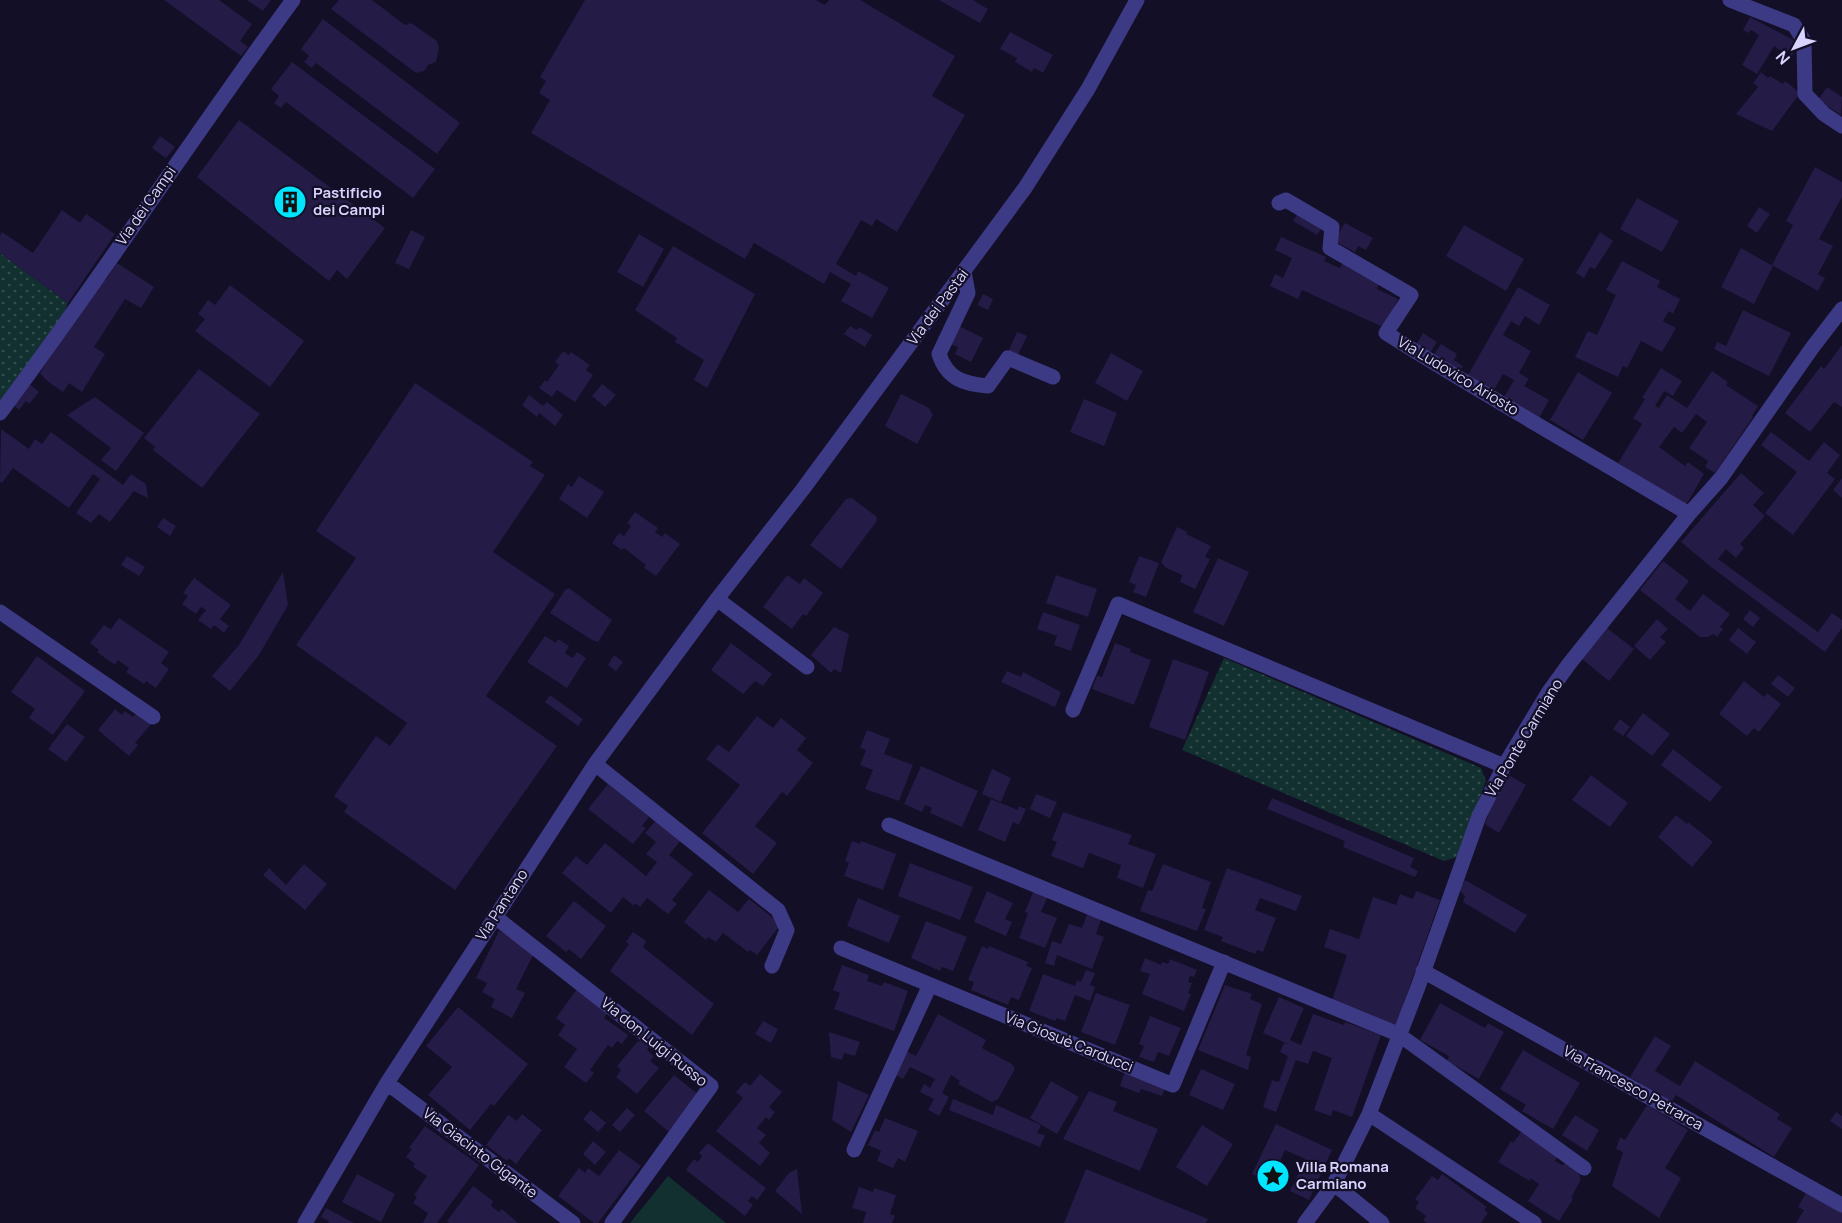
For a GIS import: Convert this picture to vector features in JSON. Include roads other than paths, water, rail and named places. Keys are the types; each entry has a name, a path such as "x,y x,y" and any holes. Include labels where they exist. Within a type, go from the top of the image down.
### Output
{"street":[{"name":"Via dei Campi","path":"0,413 48,350 226,90 293,0"},
{"name":"Via dei Pastai","path":"717,599 803,489 1024,188 1088,89 1137,0"},
{"path":"1730,0 1794,25 1804,41 1805,94 1824,114 1842,126"},
{"name":"Via Ludovico Ariosto","path":"1279,203 1286,200 1332,226 1330,248 1411,295 1386,333 1461,380 1689,514"},
{"path":"964,272 968,293 939,354 943,367 965,384 988,386 1008,358 1053,377"},
{"name":"Via Ponte Carmiano","path":"1305,1223 1334,1184 1369,1114 1479,816 1504,766 1548,693 1569,664 1689,514 1721,478 1842,309"},
{"path":"717,599 807,667"},
{"name":"Via Pantano","path":"304,1223 387,1083 595,764 717,599"},
{"path":"1072,710 1118,604 1504,766"},
{"path":"0,612 153,717"},
{"path":"595,764 778,910 787,930 772,966"},
{"path":"889,825 1398,1034 1584,1168"},
{"name":"Via don Luigi Russo","path":"495,916 711,1086 612,1223"},
{"name":"Via Giosuè Carducci","path":"841,948 1173,1085 1224,962"},
{"name":"Via Francesco Petrarca","path":"1423,971 1842,1205"},
{"path":"854,1150 930,985"},
{"name":"Via Giacinto Gigante","path":"387,1083 573,1223"},
{"path":"1369,1114 1534,1223"},
{"path":"1334,1184 1382,1223"}],"place":[{"name":"Pastificio dei Campi","path":"290,202"},
{"name":"Villa Romana Carmiano","path":"1273,1176"}]}
